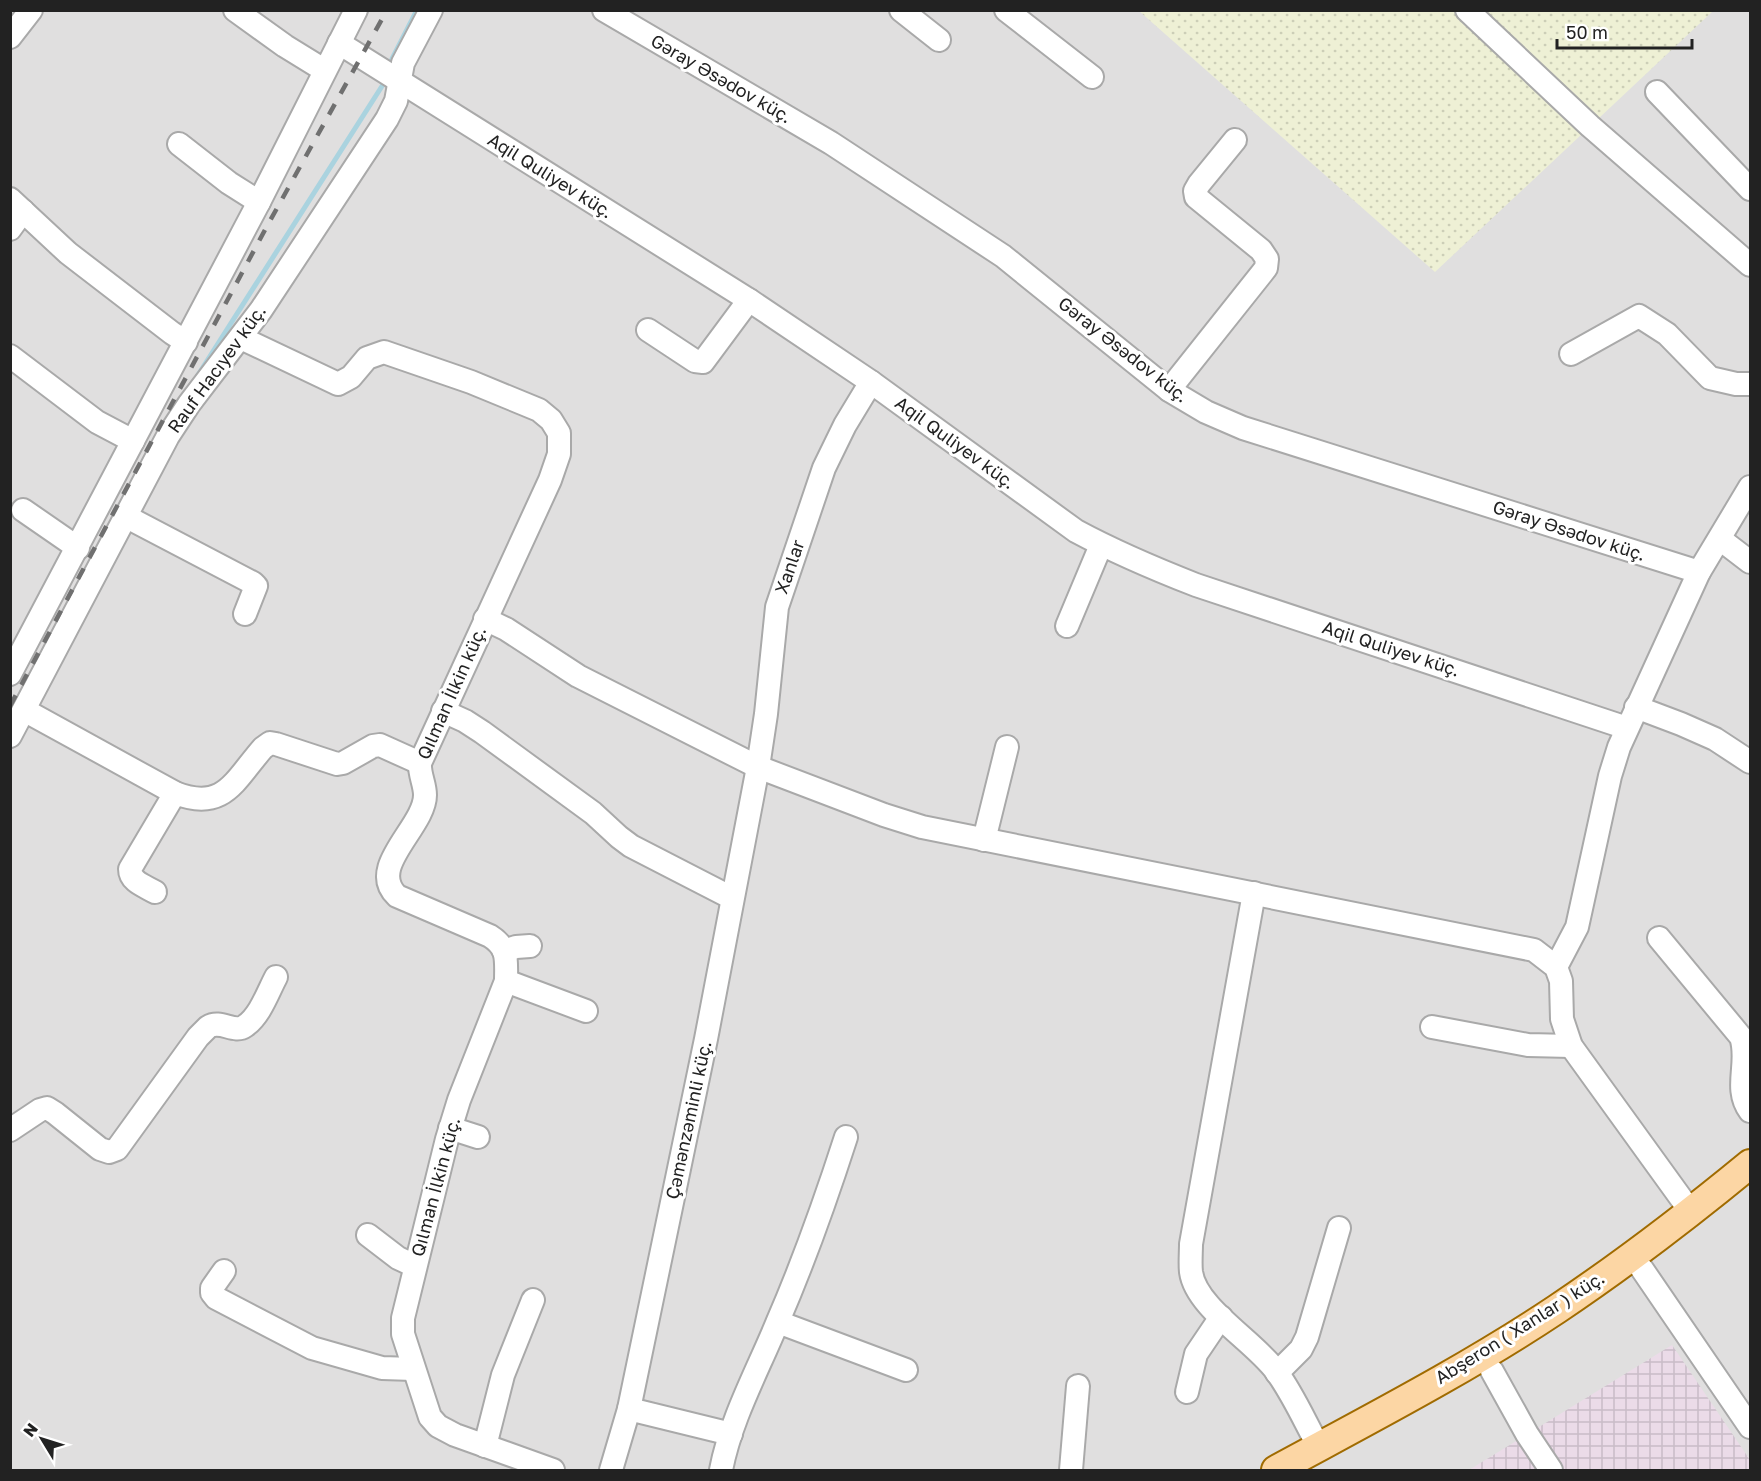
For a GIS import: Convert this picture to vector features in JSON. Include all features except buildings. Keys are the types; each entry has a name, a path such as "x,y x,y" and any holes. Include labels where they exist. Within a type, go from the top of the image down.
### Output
{"main road":[{"name":"Abşeron ( Xanlar ) küç.","path":"1275,1470 1320,1460 1556,1310 1638,1262 1691,1212 1750,1164"},
{"path":"1320,1460 1492,1371 1566,1325 1638,1262 1750,1185"}],"street":[{"path":"10,37 31,10"},
{"path":"235,10 285,46 324,70"},
{"name":"Rauf Hacıyev küç.","path":"13,665 78,548 260,201 356,10"},
{"name":"Rauf Hacıyev küç.","path":"10,736 168,436 189,404 241,338 387,119 396,101 403,63 431,10"},
{"name":"Gəray Əsədov küç.","path":"604,10 831,143 1004,256 1169,390 1206,411 1243,428 1699,572"},
{"path":"901,10 939,40"},
{"path":"1467,10 1590,126 1750,265"},
{"path":"1019,14 1092,77"},
{"name":"Aqil Quliyev küç.","path":"339,44 748,300 871,382 1076,531 1101,545 1196,585 1627,728"},
{"path":"1657,92 1750,189"},
{"path":"1169,390 1266,268 1267,259 1261,250 1196,197 1195,191 1199,184 1235,140"},
{"path":"179,144 229,183 260,201"},
{"path":"15,213 186,342"},
{"path":"648,330 694,361 703,362 748,300"},
{"path":"1571,354 1639,316 1666,334 1710,378 1736,384 1750,384"},
{"name":"Qılman İlkin küç.","path":"241,338 338,384 351,377 367,358 384,352 471,382 539,410 551,420 559,433 559,454 550,480 420,763 425,795 422,806 390,866 387,882 397,896 500,942 504,951 506,981 450,1128 415,1266 403,1326 413,1369 430,1417 438,1426 455,1436 554,1470"},
{"path":"10,356 97,422 133,441"},
{"name":"Xanlar","path":"758,767 777,607 824,468 845,425 871,382"},
{"path":"161,389 189,404"},
{"path":"1556,967 1577,927 1610,776 1627,728 1699,572 1750,487"},
{"path":"23,510 78,548"},
{"path":"125,516 253,583 256,586 255,591 245,614"},
{"path":"1720,539 1750,562"},
{"path":"1067,626 1101,545"},
{"path":"485,619 506,629 588,681 758,767 922,827 1534,950 1556,967 1561,981 1562,1019 1571,1046 1691,1212"},
{"path":"1636,707 1715,739 1750,762"},
{"path":"24,710 190,798 217,798 228,789 262,748 270,743 338,764 373,746 380,745 420,763"},
{"path":"443,711 482,732 593,813 631,846 732,898"},
{"path":"984,840 1007,747"},
{"name":"Çəmənzəminli küç.","path":"611,1470 629,1409 706,1040 758,767"},
{"path":"155,892 134,880 130,869 175,792"},
{"path":"1254,893 1191,1244 1191,1272 1196,1287 1210,1307 1264,1356 1277,1373 1320,1460"},
{"path":"1659,938 1741,1037 1744,1048 1741,1087 1750,1111"},
{"path":"504,951 530,946"},
{"path":"10,1130 40,1110 47,1108 100,1149 109,1152 117,1149 198,1037 216,1024 239,1029 245,1027 254,1018 276,977"},
{"path":"506,981 586,1011"},
{"path":"1432,1027 1528,1045 1571,1046"},
{"path":"450,1128 478,1137"},
{"path":"721,1470 731,1434 778,1322 822,1208 846,1137"},
{"path":"1277,1373 1300,1349 1307,1337 1339,1228"},
{"path":"368,1235 398,1258 415,1266"},
{"path":"1638,1262 1750,1427"},
{"path":"224,1271 212,1288 212,1293 216,1298 299,1343 382,1368 413,1369"},
{"path":"485,1446 503,1375 533,1300"},
{"path":"1187,1392 1196,1354 1221,1317"},
{"path":"778,1322 906,1370"},
{"path":"1492,1371 1527,1434 1551,1470"},
{"path":"1071,1470 1078,1386"},
{"path":"629,1409 731,1434"}],"shaded area":[{"path":"11,11 1750,11 1750,1470 11,1470"},
{"path":"1672,1345 1750,1460 1750,1470 1469,1470"}],"green space":[{"path":"1139,11 1713,11 1435,272"}],"waterway":[{"path":"392,59 417,10"},
{"path":"198,375 384,83"}],"railway":[{"path":"10,706 266,228 387,10"}]}
